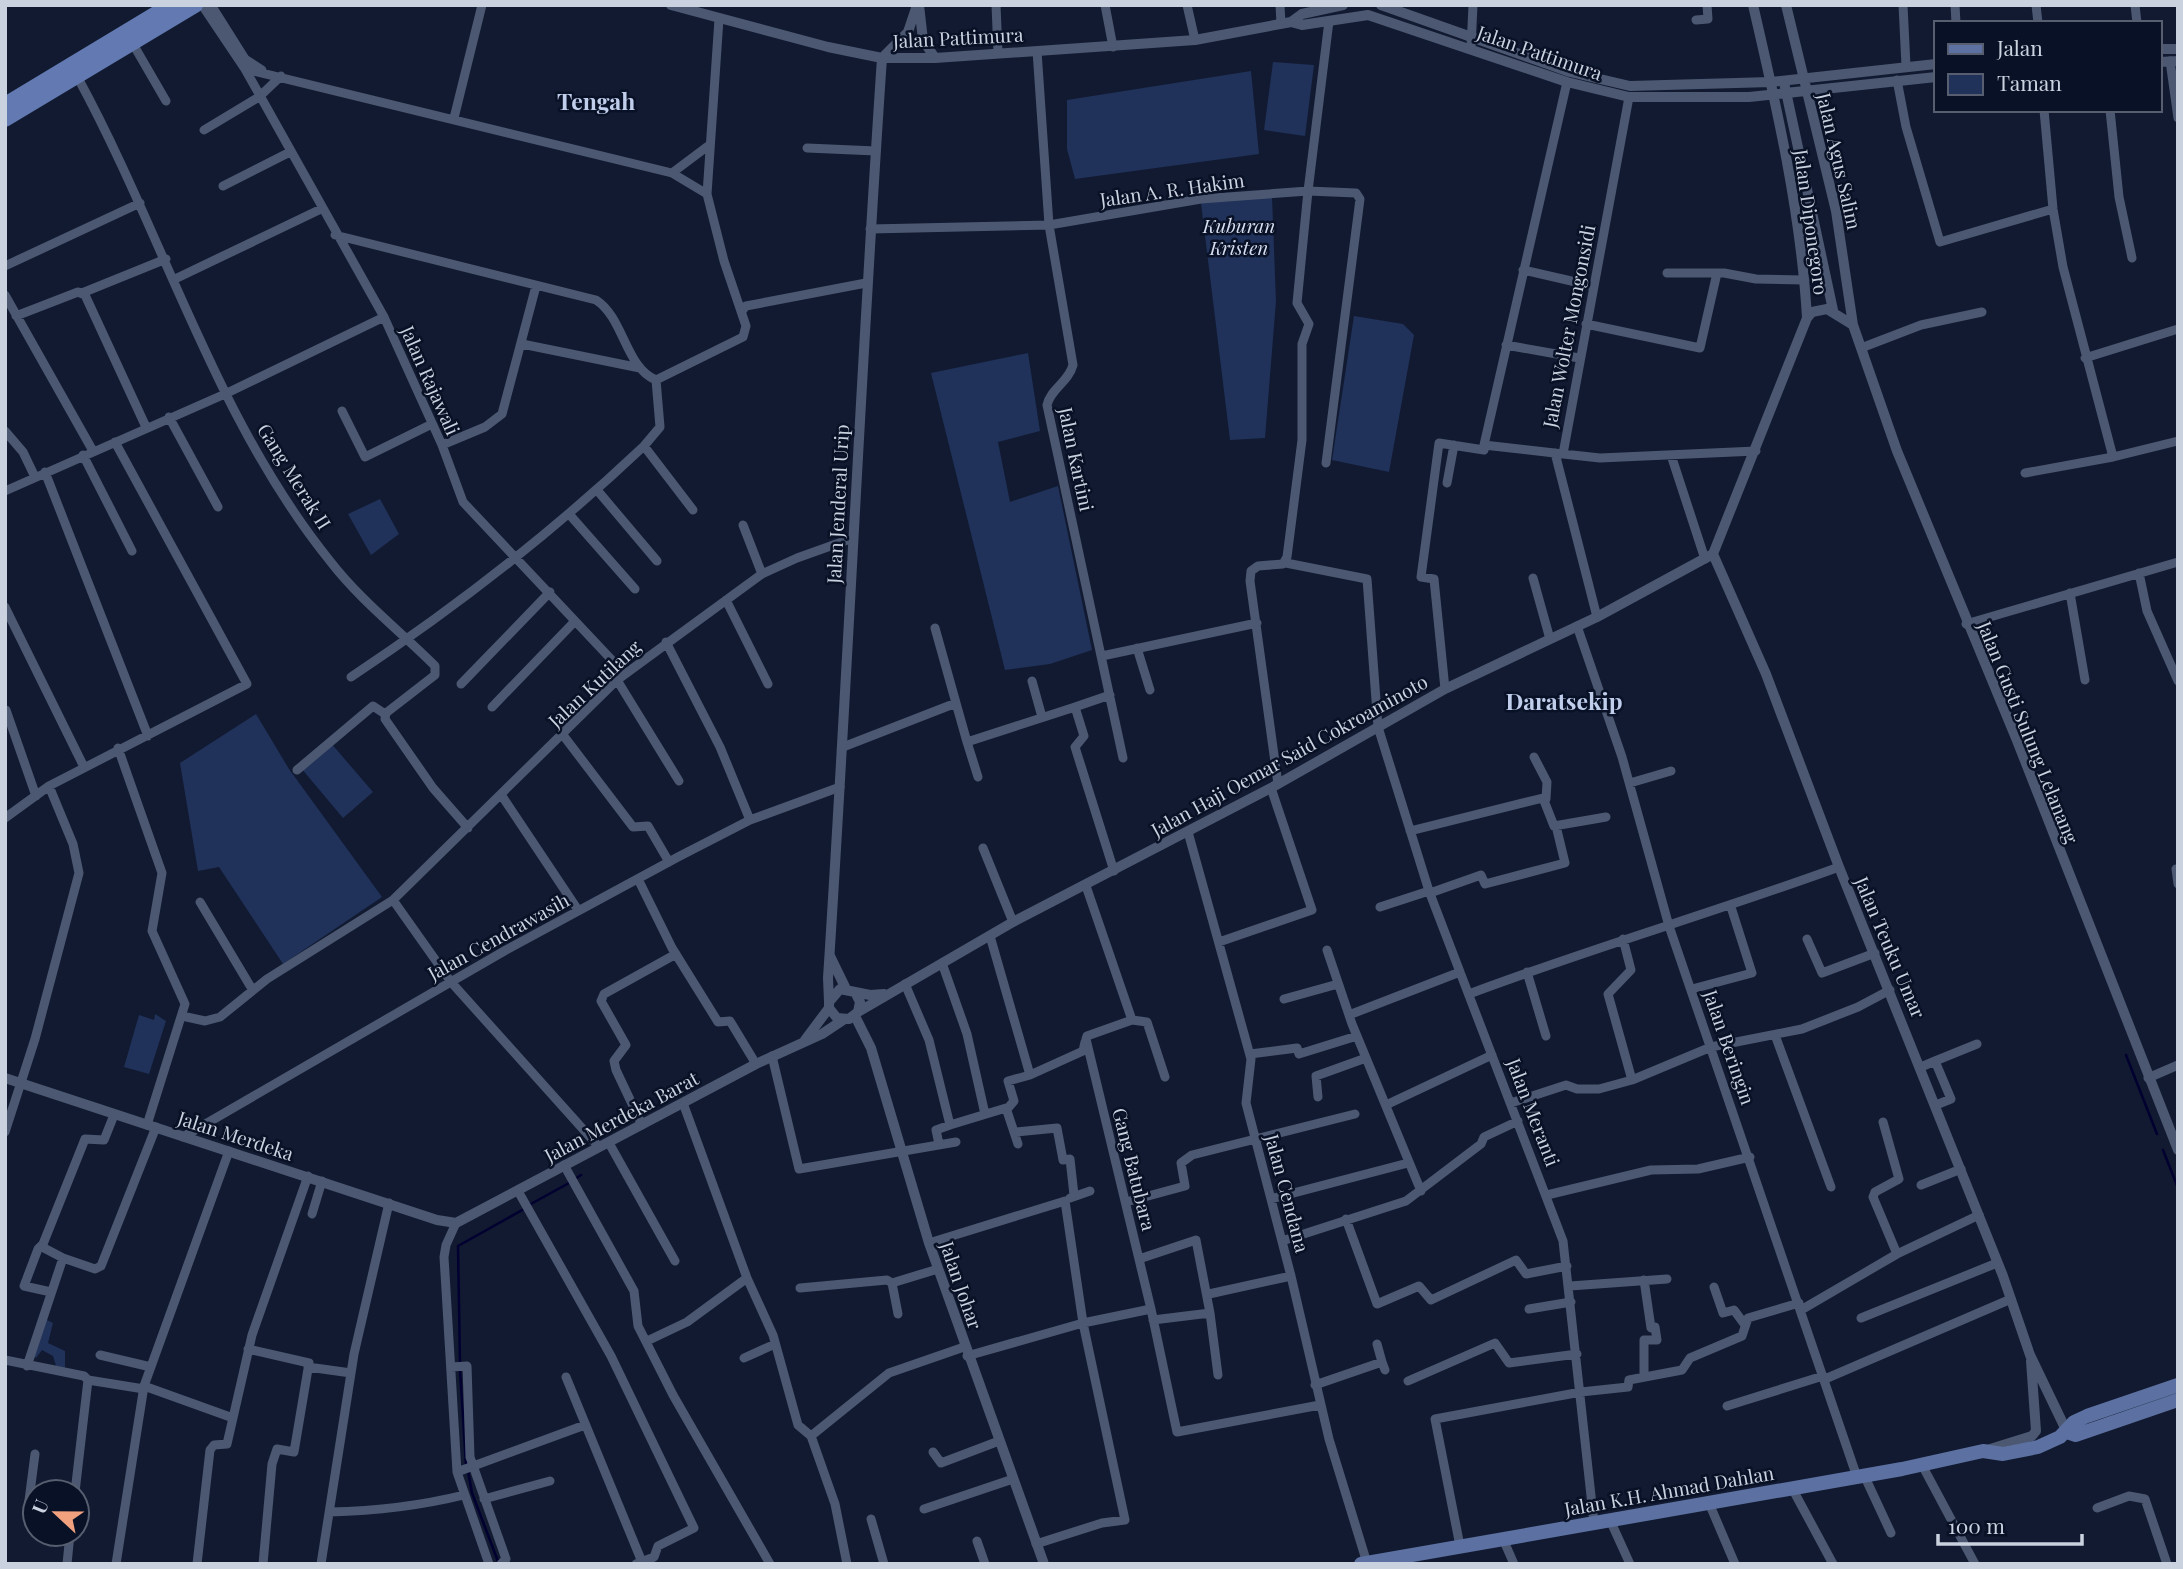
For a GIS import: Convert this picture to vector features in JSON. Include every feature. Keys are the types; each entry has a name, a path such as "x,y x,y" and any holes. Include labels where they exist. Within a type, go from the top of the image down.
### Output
{"highway":[{"path":"5,105 171,5"},
{"path":"5,119 78,78 195,5"}],"main road":[{"path":"2178,1385 2087,1416 2074,1422 2067,1432 2076,1435 2178,1399"},
{"name":"Jalan K.H. Ahmad Dahlan","path":"1371,1563 1922,1465 1983,1451 2003,1454 2030,1449 2067,1432"}],"street":[{"name":"Jalan Rajawali","path":"202,5 246,66"},
{"name":"Jalan Rajawali","path":"211,5 335,235 384,317 442,445 463,502 550,592 621,677 679,781"},
{"name":"Jalan Pattimura","path":"671,5 883,58 935,58 1195,40 1286,23 1302,25 1329,21 1369,10 1471,42 1567,82 1629,97 1787,94 1934,77"},
{"path":"883,58 908,32 918,5"},
{"path":"918,5 923,40 935,58"},
{"path":"996,5 998,53"},
{"path":"1105,5 1113,47"},
{"path":"1187,5 1195,40"},
{"path":"1280,5 1286,23 1303,14 1343,5"},
{"path":"1381,5 1471,42 1609,83 1651,87 1771,82 1934,64"},
{"path":"1471,42 1473,5"},
{"path":"1696,20 1707,19 1707,5"},
{"name":"Jalan Diponegoro","path":"1709,556 1756,450 1807,318 1805,280 1775,94 1753,5"},
{"name":"Jalan Agus Salim","path":"1786,5 1836,211 1853,325"},
{"path":"1903,5 1906,66"},
{"path":"454,118 481,7"},
{"path":"656,380 739,341 746,326 724,261 706,194 719,19"},
{"path":"1219,942 1312,910 1274,786 1251,571 1258,566 1286,563 1302,440 1303,344 1309,324 1297,303 1329,21"},
{"path":"133,44 166,101"},
{"name":"Jalan Kartini","path":"1037,51 1049,225 1073,365 1066,380 1050,394 1047,405 1123,758"},
{"name":"Jalan Jenderal Urip","path":"829,1005 829,953 841,787 866,283 883,58"},
{"path":"2169,61 2178,118"},
{"path":"246,66 673,173 706,194"},
{"path":"204,130 259,97 281,76"},
{"name":"Gang Merak II","path":"78,78 166,259 225,394 292,506 330,562 435,666 436,673 385,715"},
{"path":"1898,80 1906,127 1940,242 2053,209"},
{"name":"Jalan Agus Salim","path":"1784,81 1833,310"},
{"path":"1484,447 1567,82"},
{"name":"Jalan Wolter Mongonsidi","path":"1629,97 1559,453 1600,458 1756,450"},
{"path":"2044,112 2053,209 2085,358 2113,457"},
{"path":"2110,112 2119,197 2132,258"},
{"path":"673,173 708,146"},
{"path":"807,148 876,151"},
{"path":"223,186 290,152"},
{"name":"Jalan A. R. Hakim","path":"870,229 1049,225 1201,199 1308,191 1356,193 1360,199 1326,463"},
{"path":"5,266 140,204"},
{"path":"175,279 321,209"},
{"path":"335,235 584,296 606,306 640,368 656,380 660,427 644,446 597,490 516,558 408,639 351,677"},
{"path":"16,316 166,259"},
{"path":"1524,270 1593,286"},
{"path":"1667,273 1717,273 1805,280"},
{"path":"1586,324 1700,348 1717,273"},
{"path":"742,311 747,306 866,283"},
{"path":"442,445 485,427 500,416 522,344 536,285"},
{"path":"82,293 146,427"},
{"path":"5,295 93,451"},
{"path":"1807,318 1819,310 1833,310 1853,325"},
{"path":"1861,348 1921,324 1982,312"},
{"path":"5,491 225,394 384,317"},
{"name":"Jalan Gusti Sulung Lelanang","path":"1853,325 1897,451 1966,624 2016,738 2178,1150"},
{"path":"2085,358 2178,329"},
{"path":"522,344 640,368"},
{"path":"1506,345 1579,358"},
{"path":"342,411 365,457 432,424"},
{"path":"169,417 218,507"},
{"path":"5,431 23,452 35,477"},
{"path":"2025,473 2113,457 2178,441"},
{"path":"5,818 49,786 118,748 148,736 247,684 115,442"},
{"path":"1445,689 1434,579 1421,577 1439,443 1559,453 1571,523 1597,617"},
{"path":"1447,483 1454,445"},
{"path":"644,446 693,510"},
{"path":"83,455 132,551"},
{"path":"1671,455 1709,556"},
{"path":"45,472 148,736"},
{"path":"597,490 657,561"},
{"path":"569,514 635,589"},
{"path":"743,525 762,574"},
{"name":"Jalan Kutilang","path":"182,1016 205,1021 215,1019 252,989 393,900 621,677 762,574 853,538"},
{"name":"Jalan Haji Oemar Said Cokroaminoto","path":"856,1014 1013,922 1114,872 1274,786 1445,689 1597,617 1709,556"},
{"name":"Jalan Teuku Umar","path":"1709,556 1766,674 1839,867 1961,1168 2031,1355 2067,1432"},
{"path":"1966,624 2178,562"},
{"name":"Jalan Meranti","path":"1286,563 1367,579 1377,727 1430,892 1563,1241 1594,1523"},
{"path":"2139,573 2147,611 2178,681"},
{"path":"1533,578 1550,639"},
{"path":"461,684 550,592"},
{"path":"2070,593 2085,680"},
{"path":"726,600 768,684"},
{"path":"5,607 84,767"},
{"path":"492,707 575,621"},
{"path":"1101,656 1256,623"},
{"name":"Jalan Beringin","path":"1577,626 1630,783 1669,926 1824,1377 1861,1476 1891,1533"},
{"path":"935,628 978,777"},
{"path":"666,642 720,747 750,820"},
{"path":"1137,648 1150,690"},
{"path":"1032,681 1042,717"},
{"path":"967,742 1110,695"},
{"path":"843,747 956,704"},
{"path":"297,770 373,706 385,715 385,720 419,768 468,828"},
{"path":"1075,707 1084,736 1075,750 1114,872"},
{"path":"6,710 36,796"},
{"path":"563,735 633,827 648,825 669,862"},
{"path":"43,1244 44,1248 63,1258 95,1269 101,1266 152,1126 182,1016 184,998 151,929 162,873 118,748"},
{"path":"1380,907 1481,875 1485,884 1565,863 1546,799 1547,782 1534,757"},
{"path":"1630,783 1671,771"},
{"path":"5,1132 79,873 73,844 49,786"},
{"name":"Jalan Cendrawasih","path":"183,1137 578,910 750,820 841,787"},
{"path":"502,796 578,910"},
{"path":"1410,831 1546,799"},
{"path":"1556,826 1605,817"},
{"name":"Jalan Cendana","path":"1188,832 1250,1054 1246,1103 1291,1276 1315,1385 1371,1563"},
{"path":"983,848 1013,922"},
{"path":"1469,994 1623,939 1731,907 1839,867"},
{"path":"2176,869 2178,884"},
{"path":"638,879 676,954 718,1023 730,1021 757,1064"},
{"path":"1086,886 1132,1020"},
{"path":"393,900 451,982 604,1145 675,1261"},
{"path":"200,902 252,989"},
{"path":"1692,989 1752,973 1731,907"},
{"path":"990,936 1030,1075"},
{"path":"1623,939 1631,970 1608,994 1632,1080"},
{"path":"1807,939 1822,973 1875,953"},
{"path":"1327,950 1357,1036 1421,1191"},
{"path":"829,953 860,1002 856,1014 843,1020 837,1018 829,1005"},
{"path":"642,1125 614,1061 626,1045 601,1001 604,994 676,954"},
{"path":"942,962 971,1047 985,1115"},
{"path":"1349,1015 1460,972"},
{"path":"1527,972 1546,1036"},
{"path":"905,984 929,1040 950,1125"},
{"path":"1284,999 1338,984"},
{"path":"803,1042 835,992 850,990 886,994"},
{"path":"1511,1103 1566,1085 1577,1089 1599,1088 1632,1080 1711,1047 1776,1035 1828,1020 1891,990"},
{"name":"Jalan Johar","path":"856,1014 871,1048 929,1243 965,1351 1044,1564"},
{"name":"Jalan Merdeka Barat","path":"456,1223 520,1194 564,1165 772,1056 822,1034 843,1020"},
{"path":"939,1144 936,1130 1008,1108 1014,1101 1008,1081 1030,1075 1083,1051 1087,1036 1132,1020 1147,1022 1165,1077"},
{"path":"1776,1035 1831,1187"},
{"path":"1250,1054 1297,1048 1299,1054 1357,1036"},
{"name":"Gang Batubara","path":"1086,1040 1151,1309 1177,1432 1321,1405"},
{"path":"1921,1067 1977,1045"},
{"path":"1386,1105 1492,1055"},
{"path":"772,1056 799,1169 956,1142"},
{"path":"1314,1093 1315,1076 1366,1058"},
{"path":"1935,1061 1951,1098 1936,1105"},
{"path":"2148,1078 2178,1065"},
{"name":"Jalan Merdeka","path":"5,1078 112,1118 152,1126 437,1220 456,1223"},
{"path":"683,1103 747,1278 775,1344 797,1425 811,1436 835,1504 847,1564"},
{"path":"1008,1108 1018,1144"},
{"path":"1126,1202 1185,1186 1181,1163 1192,1155 1355,1114"},
{"path":"51,1292 24,1286 85,1139 105,1139 112,1118"},
{"path":"1282,1241 1406,1201 1481,1144 1484,1137 1518,1121"},
{"path":"1882,1122 1899,1178 1897,1183 1875,1192 1873,1197 1897,1254"},
{"path":"1016,1132 1057,1128 1063,1160 1070,1159 1074,1195"},
{"path":"116,1564 144,1388 229,1151"},
{"path":"1547,1195 1651,1170 1698,1169 1750,1157"},
{"path":"1271,1199 1408,1163"},
{"path":"564,1165 634,1291 636,1321 673,1395 770,1564"},
{"path":"1920,1185 1961,1168"},
{"path":"197,1564 210,1450 214,1445 227,1444 248,1349 308,1176"},
{"path":"312,1214 323,1181"},
{"path":"929,1243 1090,1191"},
{"path":"520,1194 611,1356 694,1528 658,1546 654,1560 639,1563 566,1377"},
{"path":"1037,1544 1101,1523 1125,1520 1083,1323 1065,1201"},
{"path":"321,1564 351,1373 389,1203"},
{"path":"1460,1546 1435,1419 1581,1392 1628,1387 1629,1380 1682,1370 1690,1358 1742,1336 1748,1318 1800,1306 1897,1254 1979,1215"},
{"path":"1346,1219 1377,1304 1419,1286 1431,1300 1516,1260 1526,1274 1567,1266"},
{"path":"456,1223 444,1252 457,1367 458,1471 489,1564"},
{"path":"1139,1259 1195,1239 1209,1294 1219,1375"},
{"path":"27,1366 63,1258"},
{"path":"1861,1318 1997,1263"},
{"path":"800,1288 887,1280 892,1283 938,1269"},
{"path":"1209,1294 1291,1276"},
{"path":"647,1341 687,1322 747,1278"},
{"path":"1570,1286 1667,1279"},
{"path":"1644,1280 1651,1328 1655,1327 1657,1340 1644,1340 1644,1377"},
{"path":"892,1283 898,1314"},
{"path":"1714,1287 1723,1313 1734,1310 1745,1325"},
{"path":"1727,1406 1824,1377 2011,1299"},
{"path":"1529,1309 1571,1302"},
{"path":"811,1436 889,1373 965,1351 1151,1309"},
{"path":"1153,1320 1210,1313"},
{"path":"1408,1381 1495,1343 1509,1363 1577,1354"},
{"path":"744,1358 775,1344"},
{"path":"1315,1385 1383,1366 1377,1344"},
{"path":"248,1349 309,1363 294,1452 277,1449 272,1464 263,1564"},
{"path":"100,1355 151,1367"},
{"name":"Jalan Teuku Umar","path":"1983,1451 2032,1436 2036,1431 2031,1355"},
{"path":"5,1360 84,1376 88,1380 144,1388 233,1418"},
{"path":"457,1367 467,1366 459,1408 472,1466 505,1563"},
{"path":"308,1367 351,1373"},
{"path":"77,1478 88,1380"},
{"path":"458,1471 585,1425"},
{"path":"933,1452 941,1464 999,1441"},
{"path":"31,1478 35,1454"},
{"path":"1922,1465 1975,1564"},
{"path":"924,1509 1013,1479"},
{"path":"484,1499 550,1481"},
{"path":"1792,1488 1833,1564"},
{"path":"330,1512 376,1511 428,1504 464,1495"},
{"path":"2096,1507 2129,1496 2145,1499 2168,1564"},
{"path":"1709,1503 1735,1564"},
{"path":"871,1519 884,1564"},
{"path":"1610,1520 1630,1564"},
{"path":"1503,1539 1514,1564"},
{"path":"977,1541 985,1564"}],"green space":[{"path":"1273,62 1314,65 1305,136 1264,130"},
{"path":"1251,71 1259,154 1075,179 1067,149 1067,100"},
{"name":"Kuburan Kristen","path":"1272,197 1276,301 1265,438 1230,440 1201,203"},
{"path":"1354,316 1403,324 1414,335 1389,472 1332,460"},
{"path":"1028,353 1040,431 998,442 1010,502 1058,486 1092,650 1050,664 1005,670 931,373"},
{"path":"380,499 399,534 371,555 348,514"},
{"path":"256,714 289,769 382,897 283,964 219,867 198,871 180,763"},
{"path":"330,742 373,792 343,818 301,768"},
{"path":"155,1014 166,1021 149,1074 124,1067 139,1015 154,1020"},
{"path":"45,1319 53,1323 48,1343 65,1351 65,1368 56,1366 53,1356 42,1350 36,1358 34,1356"}],"waterway":[{"path":"2126,1055 2157,1134"},
{"path":"2163,1150 2178,1188"},
{"path":"575,1179 581,1175"},
{"path":"529,1205 569,1183"},
{"path":"460,1363 458,1246 524,1209"},
{"path":"460,1370 466,1465"},
{"path":"468,1471 472,1493 499,1564"}],"district":[{"name":"Tengah","path":"596,100"},
{"name":"Daratsekip","path":"1564,700"}]}
